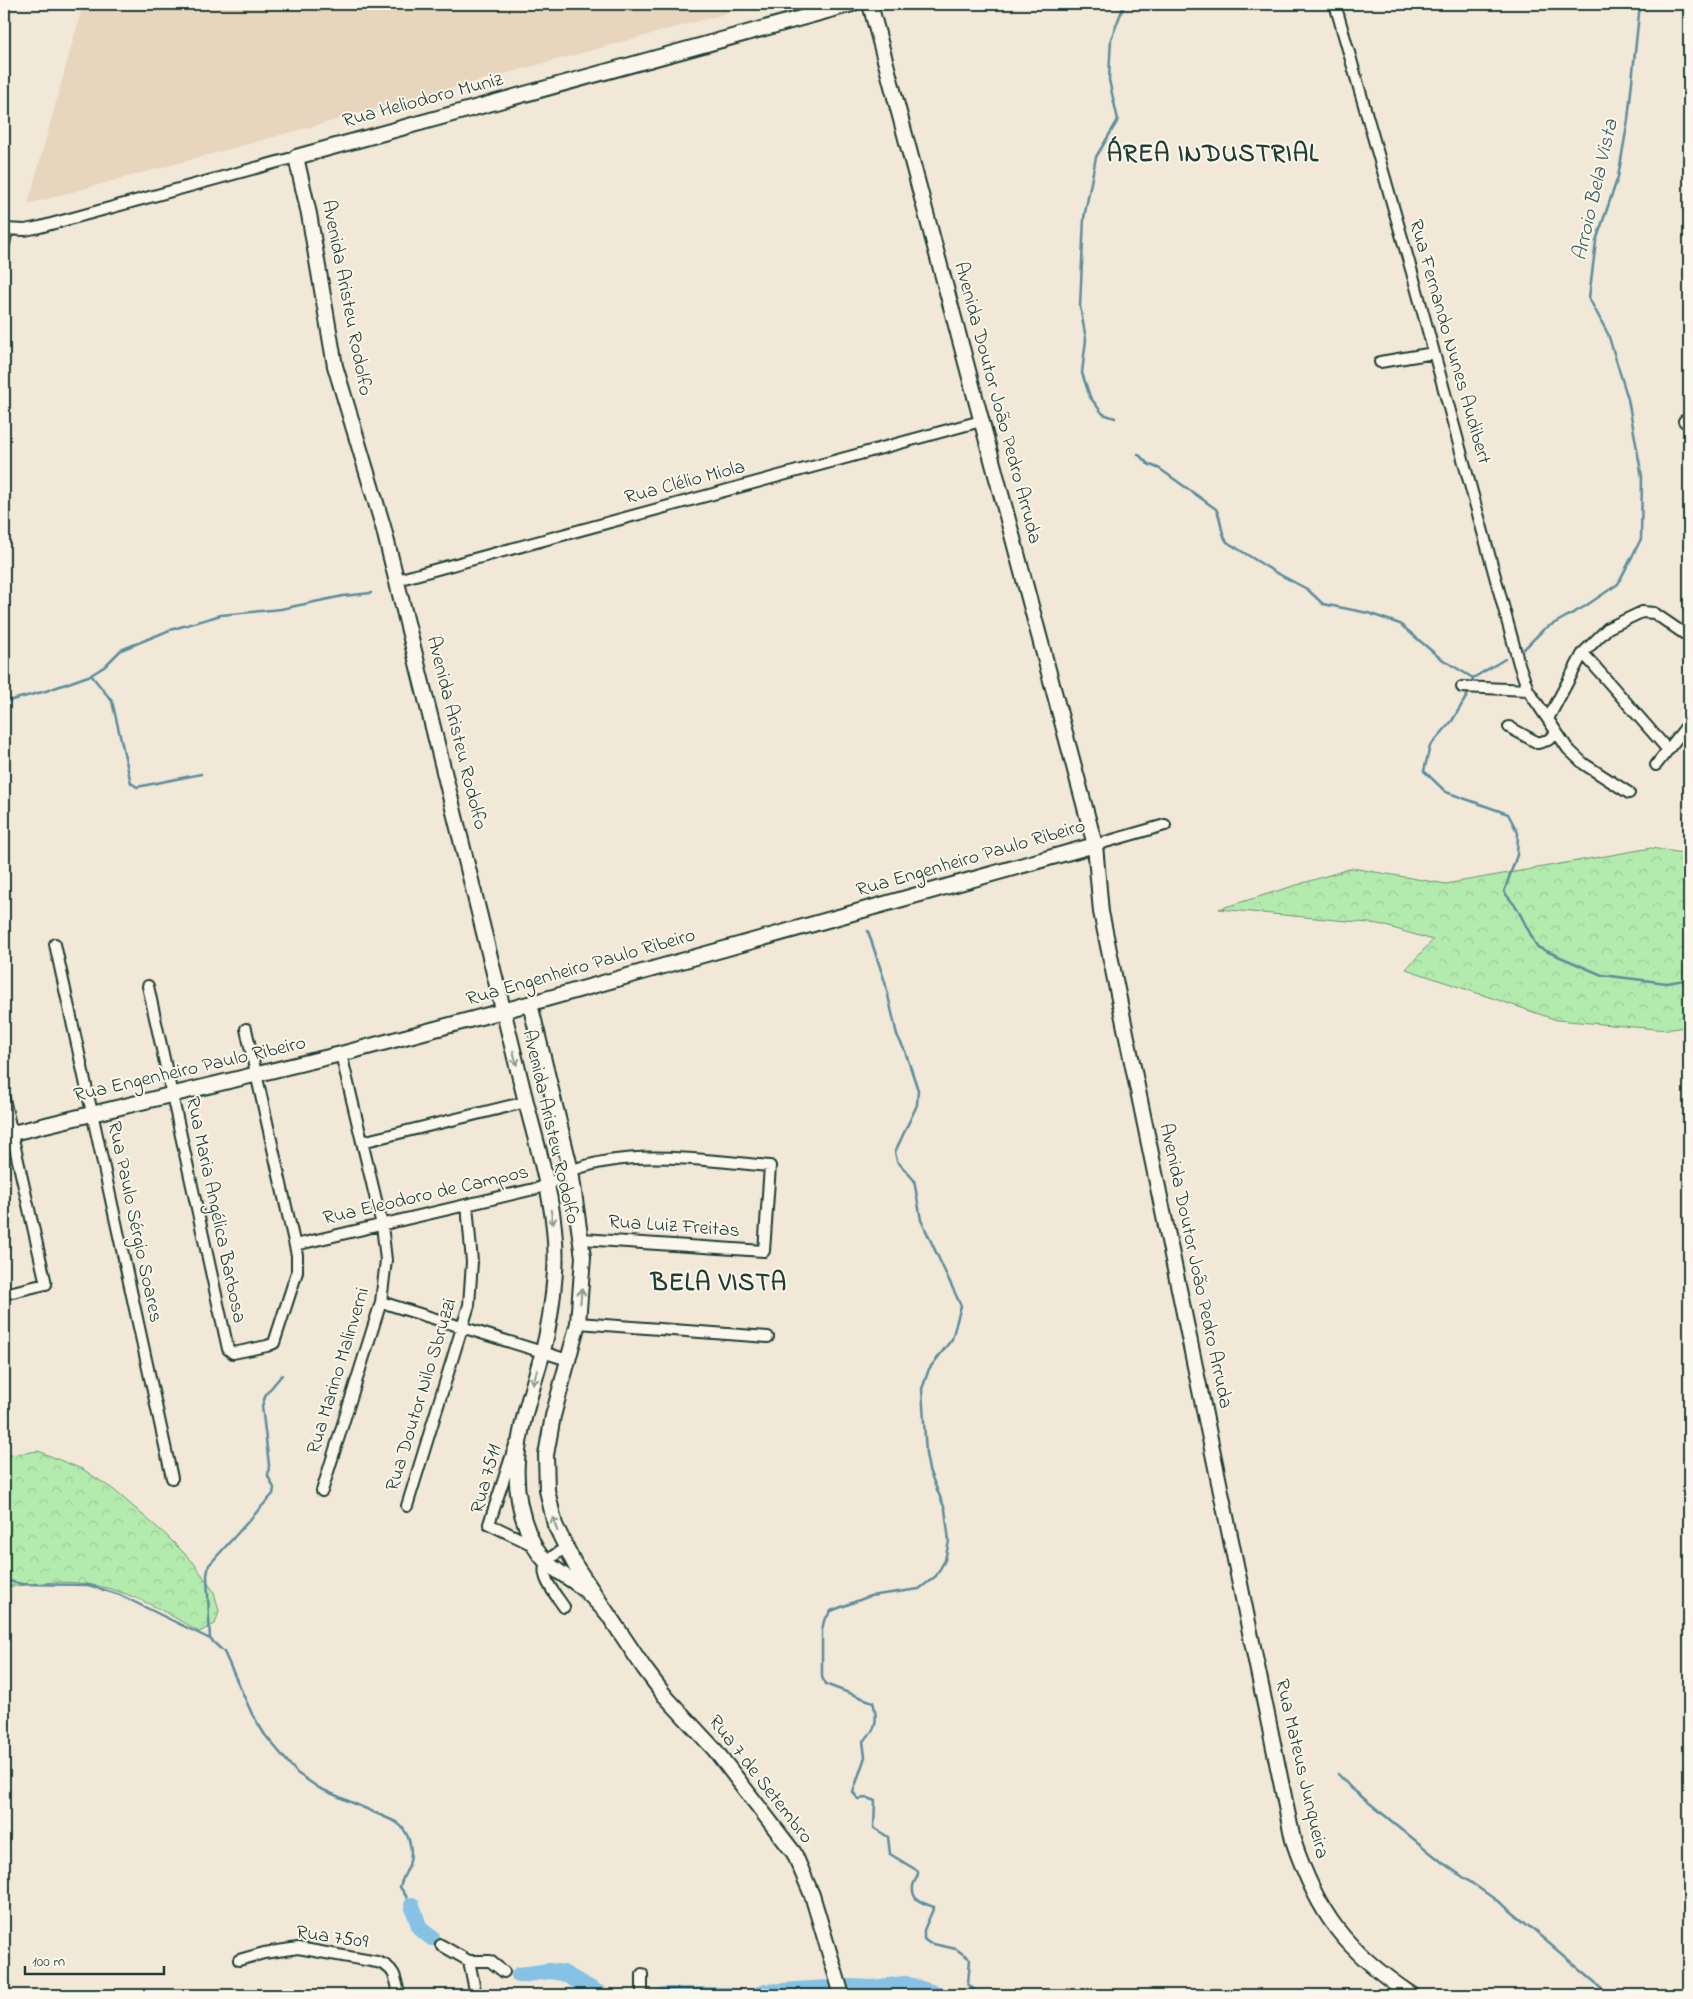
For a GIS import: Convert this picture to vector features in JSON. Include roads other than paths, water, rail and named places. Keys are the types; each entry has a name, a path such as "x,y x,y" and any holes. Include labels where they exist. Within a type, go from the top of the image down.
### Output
{"street":[{"name":"Rua Heliodoro Muniz","path":"5,229 40,227 852,4"},
{"name":"Avenida Doutor João Pedro Arruda","path":"870,4 1086,813 1086,840 1095,844 1090,855 1089,868 1101,912 1249,1628"},
{"name":"Rua Fernando Nunes Audibert","path":"1335,4 1434,353 1519,664 1528,690"},
{"name":"Avenida Aristeu Rodolfo","path":"296,157 310,214 335,366 373,490 397,580 547,1186 554,1228 555,1272 542,1352 520,1428 515,1472 522,1514 533,1545 546,1563 582,1588 605,1611"},
{"path":"4,245 5,229"},
{"path":"1380,362 1434,353"},
{"name":"Rua Clélio Miola","path":"397,580 981,421"},
{"path":"1548,719 1583,653 1596,638 1620,621 1642,612 1654,612 1689,636"},
{"path":"1583,653 1668,750"},
{"path":"1462,686 1528,690 1568,750 1584,764 1629,793"},
{"path":"1656,765 1668,750 1685,737 1689,722"},
{"path":"1509,727 1538,743 1548,740 1556,734"},
{"name":"Rua Engenheiro Paulo Ribeiro","path":"8,1134 257,1076 530,1004 1165,825"},
{"name":"Rua Paulo Sérgio Soares","path":"55,944 172,1478"},
{"name":"Rua Maria Angélica Barbosa","path":"148,986 230,1352 235,1354 274,1343 298,1263 295,1245"},
{"name":"Avenida Aristeu Rodolfo","path":"530,1004 571,1171 582,1239 582,1275 578,1323 553,1416 546,1455 547,1490 550,1508 565,1548 605,1611"},
{"path":"246,1028 295,1245"},
{"name":"Rua Marino Malinverni","path":"322,1491 381,1302 386,1260 382,1225 341,1054"},
{"path":"4,1099 8,1134 46,1284 4,1294"},
{"path":"362,1142 526,1102"},
{"name":"Rua Eleodoro de Campos","path":"295,1245 547,1186 571,1171 597,1164 646,1158 674,1158 770,1166 764,1251"},
{"name":"Rua Doutor Nilo Sbruzzi","path":"407,1506 463,1328 472,1284 471,1235 467,1205"},
{"name":"Rua Luiz Freitas","path":"582,1239 764,1251"},
{"path":"381,1302 568,1360"},
{"path":"578,1323 768,1337"},
{"name":"Rua 7511","path":"520,1428 489,1524 533,1545"},
{"path":"564,1606 545,1576 546,1563 565,1548"},
{"name":"Rua 7 de Setembro","path":"605,1611 655,1684 715,1750 794,1853 812,1895 842,1995"},
{"name":"Rua Mateus Junqueira","path":"1249,1628 1293,1840 1311,1888 1335,1928 1353,1950 1371,1967 1412,1995"},
{"path":"440,1945 469,1960 490,1961 504,1972"},
{"name":"Rua 7509","path":"239,1960 264,1952 298,1948 376,1962 385,1964 392,1970 399,1995"},
{"path":"469,1960 476,1995"},
{"path":"642,1974 642,1994"}],"waterway":[{"path":"1115,418 1103,414 1090,397 1082,373 1086,339 1080,306 1084,218 1096,157 1118,120 1109,80 1111,39 1124,5 1128,4"},
{"name":"Arroio Bela Vista","path":"1524,649 1544,629 1584,607 1618,584 1641,539 1642,477 1628,399 1608,334 1589,298 1596,241 1618,177 1628,120 1640,4"},
{"path":"1138,454 1148,464 1160,469 1216,509 1227,542 1273,571 1307,589 1323,604 1368,613 1400,624 1440,658 1473,678"},
{"path":"4,702 46,691 91,675 104,667 121,650 170,630 221,615 281,609 343,596 371,593"},
{"name":"Arroio Bela Vista","path":"1472,684 1473,678 1505,659"},
{"path":"91,675 112,701 131,783 137,787 201,774"},
{"name":"Arroio Bela Vista","path":"1471,689 1452,721 1430,746 1424,771 1446,792 1508,814 1518,833 1517,855 1504,892 1517,908 1537,947 1602,975 1667,983 1685,980 1689,983"},
{"path":"868,931 885,982 897,1035 905,1051 918,1090 917,1105 895,1152 897,1161 914,1180 921,1220 961,1306 952,1339 929,1369 922,1389 926,1454 929,1470 945,1509 949,1541 945,1560 936,1576 919,1589 870,1596 831,1611 824,1621 822,1630 822,1677 825,1684 873,1702 876,1714 874,1729 863,1741 865,1757 853,1792 858,1799 867,1798 875,1801 874,1828 888,1837 890,1854 918,1871 913,1886 914,1895 919,1901 934,1907 924,1930 924,1939 929,1943 956,1949 970,1959 968,1984 980,1995"},
{"path":"210,1639 207,1575 209,1565 273,1494 274,1488 268,1476 269,1465 262,1406 266,1394 282,1375"},
{"path":"4,1580 22,1584 88,1585 120,1595 210,1639 224,1652 252,1714 265,1735 297,1773 319,1788 396,1822 404,1830 411,1847 411,1853 409,1865 400,1887 412,1905"},
{"path":"1338,1774 1351,1788 1443,1863 1506,1907 1610,1995"},
{"path":"412,1905 420,1929 432,1938"},
{"path":"519,1975 550,1971 563,1973 602,1995"},
{"path":"850,1987 872,1988 905,1984 940,1995"},
{"path":"756,1995 765,1992 827,1988"},
{"path":"663,1995 728,1995"}],"district":[{"name":"ÁREA INDUSTRIAL","path":"1213,155"},
{"name":"BELA VISTA","path":"719,1284"}]}
